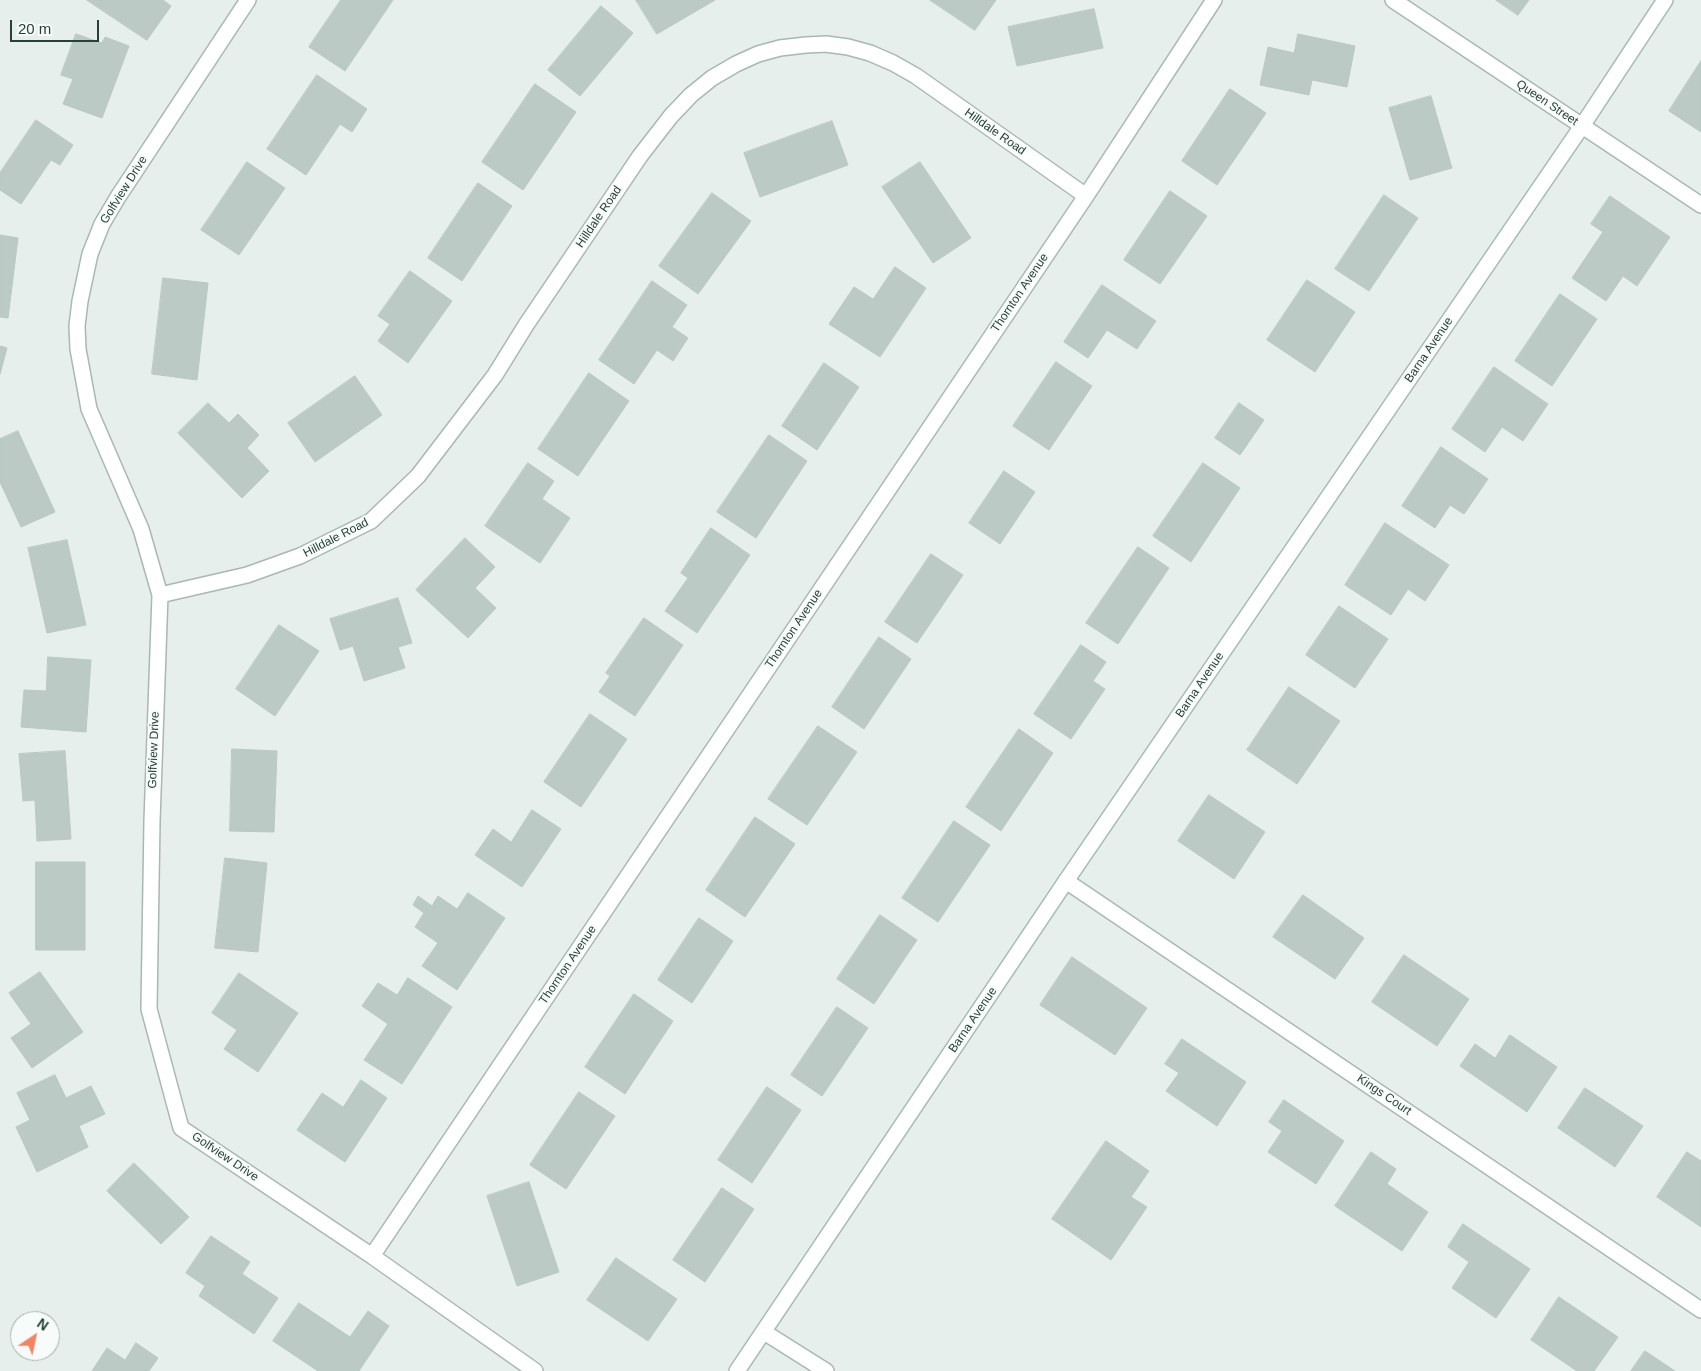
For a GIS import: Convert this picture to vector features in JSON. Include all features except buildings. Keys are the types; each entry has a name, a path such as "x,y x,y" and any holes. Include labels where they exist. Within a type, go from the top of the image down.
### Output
{"street":[{"name":"Golfview Drive","path":"248,0 123,189 102,224 90,254 77,326 78,349 89,409 141,529 160,595 152,811 149,1009 181,1128 372,1256 535,1371"},
{"name":"Thornton Avenue","path":"372,1256 1086,196 1214,0"},
{"name":"Queen Street","path":"1393,0 1701,205"},
{"name":"Barna Avenue","path":"737,1371 1066,881 1666,0"},
{"name":"Hilldale Road","path":"160,595 247,575 291,560 371,521 418,476 495,375 526,325 640,156 671,116 692,94 712,78 736,64 780,48 806,45 826,44 870,53 916,76 1086,196"},
{"name":"Kings Court","path":"1066,881 1701,1310"},
{"path":"764,1332 826,1371"}]}
